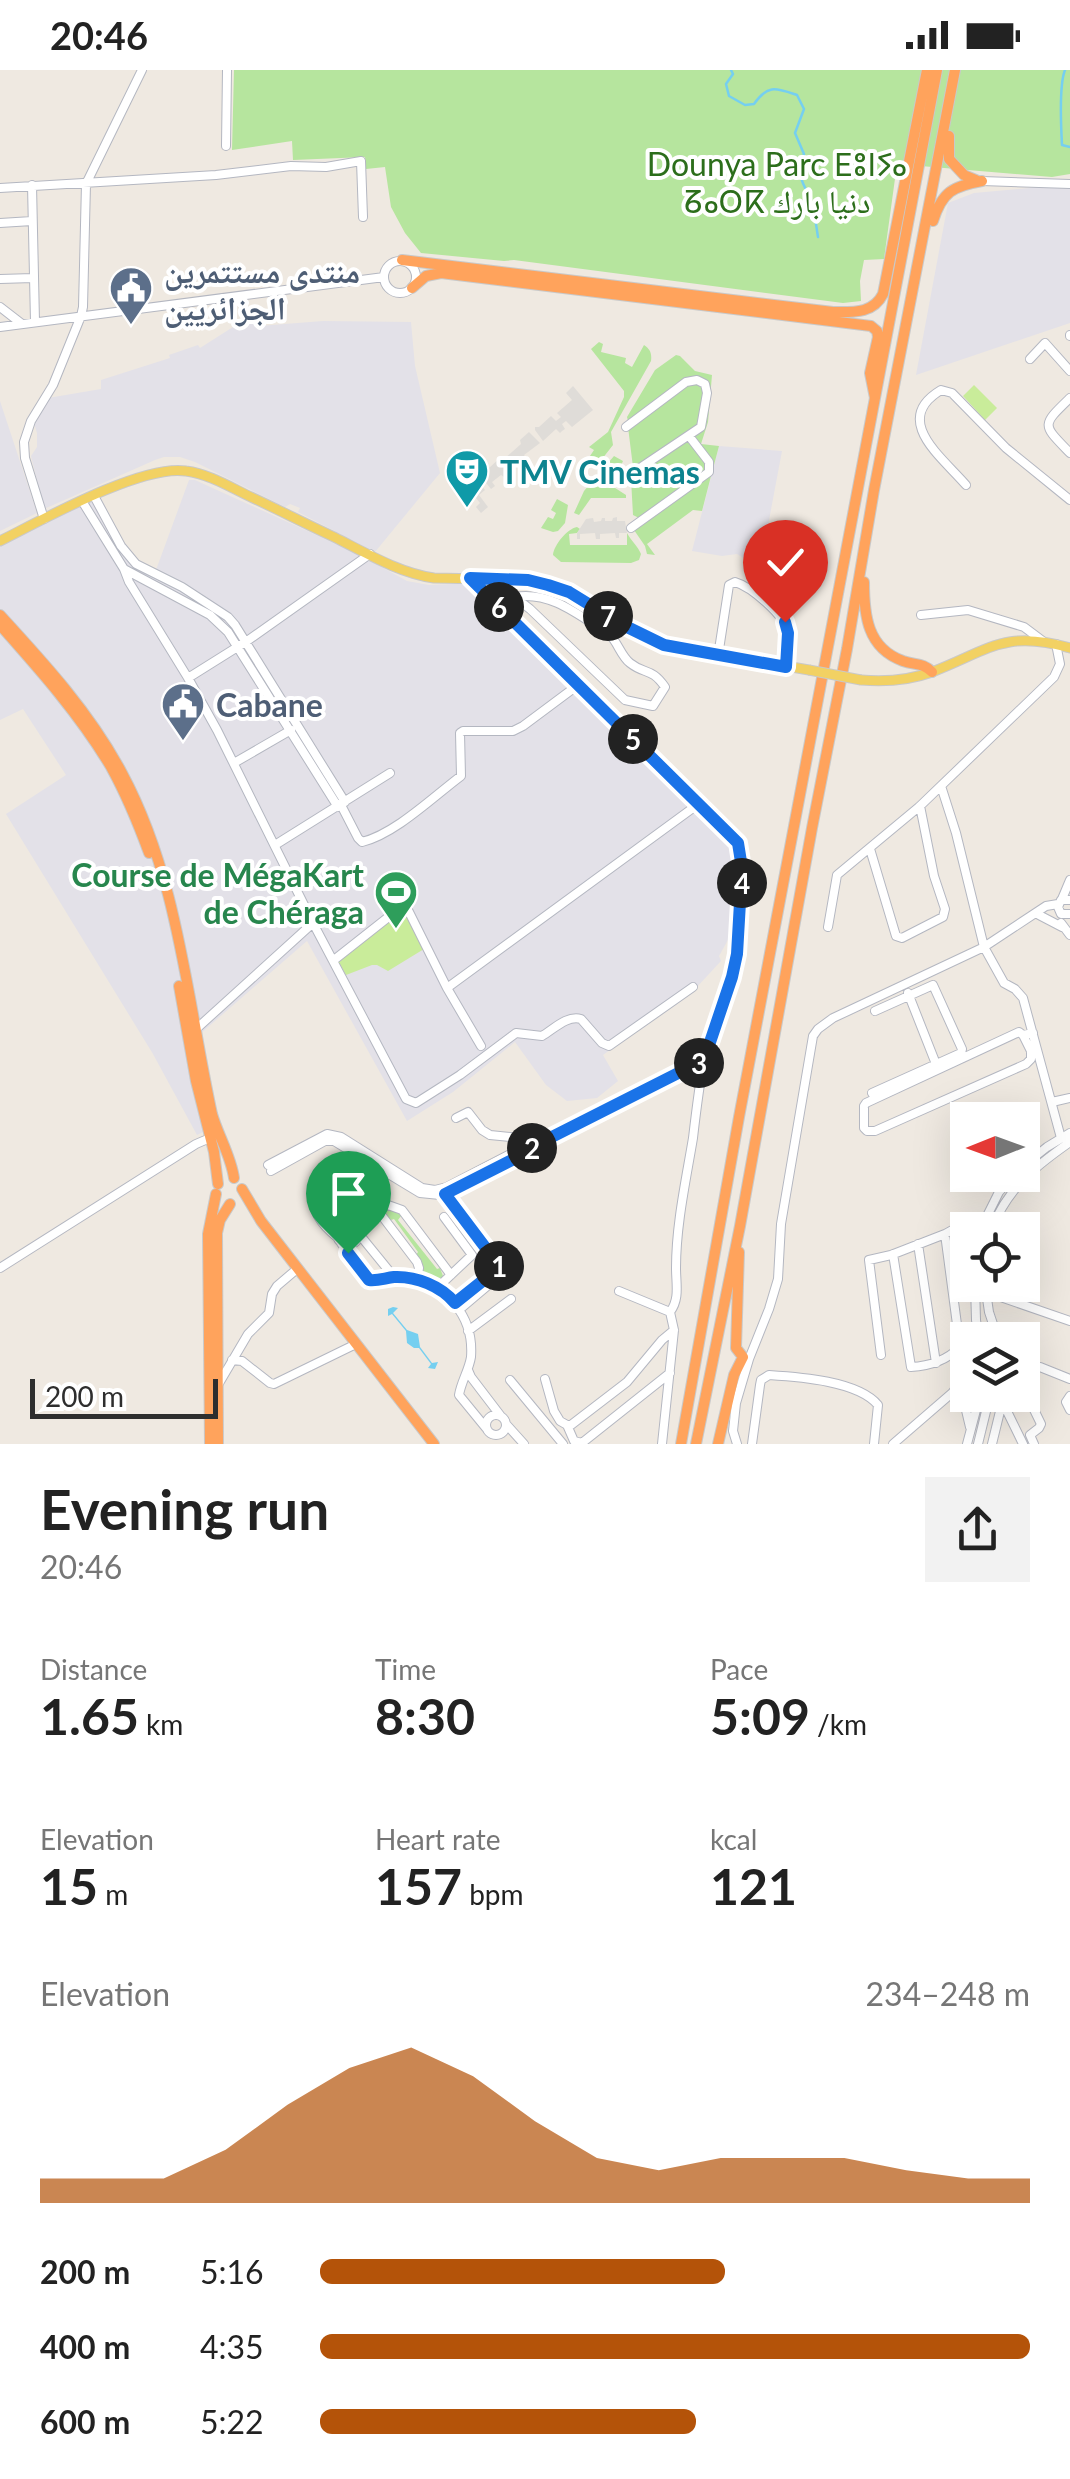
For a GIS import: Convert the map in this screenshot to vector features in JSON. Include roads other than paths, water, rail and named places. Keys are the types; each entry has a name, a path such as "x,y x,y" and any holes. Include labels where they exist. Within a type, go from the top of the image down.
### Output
{"highway":[{"path":"412,288 426,276 442,272 761,307 868,310 883,294 927,70"},
{"path":"679,1444 937,70"},
{"path":"957,70 949,159 964,175 982,181"},
{"path":"699,1444 702,1410 957,70"},
{"path":"900,359 940,202 952,189 982,181"},
{"path":"402,260 761,307 874,327 878,336 870,380 876,401"},
{"path":"863,558 865,614 871,635 879,646 901,661 928,666 932,672"},
{"path":"0,615 76,701 124,775 146,826 165,881 212,1114 234,1178"},
{"path":"0,625 94,739 128,801 166,912 217,1189 220,1200 230,1204"},
{"path":"210,1444 208,1234 217,1189 227,1178 240,1182 261,1221 434,1444"},
{"path":"218,1444 218,1233 220,1220 230,1204 239,1199 242,1189"},
{"path":"718,1444 734,1374 746,1358 736,1348 740,1226"}],"main road":[{"path":"0,541 94,496 153,472 173,470 221,482 420,576 528,580 548,585 569,592 664,645 718,656 861,680 894,680 932,672 993,644 1017,640 1070,648"}],"street":[{"path":"44,519 25,458 24,442 31,421 53,385 84,307 86,184 142,70"},
{"path":"226,146 227,70"},
{"path":"0,188 216,175 361,161 362,218"},
{"path":"982,181 1070,184"},
{"path":"32,185 35,322"},
{"path":"0,223 32,221"},
{"path":"402,260 416,272 412,288 397,293 388,288 384,277 387,266 402,260"},
{"path":"0,327 384,277"},
{"path":"0,279 33,278"},
{"path":"0,307 22,324"},
{"path":"1030,359 1045,343 1070,371"},
{"path":"626,427 686,382 704,382 703,424 699,430 628,476"},
{"path":"966,485 920,428 921,411 939,391 952,393 996,439 1069,498"},
{"path":"1070,398 1052,416 1048,426 1070,452"},
{"path":"631,528 710,472 709,462 689,436"},
{"path":"94,496 129,558 149,578 210,615 228,632 294,728"},
{"path":"82,501 188,678 406,1099 416,1102 516,1033 542,1036 568,1019 581,1019 609,1046 692,987"},
{"path":"188,678 370,554"},
{"path":"124,569 182,587 228,617 246,641 362,842 405,818 461,776 460,733 513,731 578,684"},
{"path":"142,604 149,578"},
{"path":"470,578 738,843 742,868 737,954 704,1060 677,1248 677,1296 670,1312"},
{"path":"490,578 514,597 530,609 624,700 653,706 665,686 657,675 628,662 610,634 556,602 531,595 514,597"},
{"path":"718,656 729,585 735,582 744,584 785,622 786,667"},
{"path":"922,615 968,610 1024,628 1044,642"},
{"path":"828,926 837,875 920,806 1054,677 1060,664 1056,644"},
{"path":"234,763 294,728"},
{"path":"275,844 390,773"},
{"path":"941,786 984,947 1004,984 1023,998 1031,1051 1031,1058 1026,1064 875,1130 864,1128 866,1103 1019,1032 1028,1034"},
{"path":"447,988 697,805"},
{"path":"870,848 896,936 902,938 943,917 945,909 920,806"},
{"path":"1062,909 1070,880"},
{"path":"1062,927 1064,899 1070,900"},
{"path":"334,960 405,904 481,1046"},
{"path":"736,1444 734,1416 746,1358 770,1309 778,1279 782,1224 813,1036 833,1018 984,947 1036,916 1062,909"},
{"path":"1036,916 1062,927 1070,935"},
{"path":"195,1030 313,923"},
{"path":"904,984 936,1064"},
{"path":"872,1093 961,1052 962,1047 934,986 875,1011"},
{"path":"1028,1034 1067,1138"},
{"path":"539,1143 526,1153 435,1196 420,1193 330,1140 270,1168 332,1133 418,1186 434,1190 447,1187 704,1060"},
{"path":"1052,1102 1070,1098"},
{"path":"456,1118 469,1113 490,1135 539,1143"},
{"path":"0,1268 210,1138"},
{"path":"1040,1155 1067,1138"},
{"path":"1000,1212 1011,1190 1067,1138"},
{"path":"358,1234 352,1244 346,1245 330,1232 315,1211 314,1183 330,1162 336,1160 351,1174 378,1210 418,1265 416,1280"},
{"path":"314,1183 323,1186 394,1277"},
{"path":"445,1194 500,1267 498,1277 457,1306"},
{"path":"378,1210 388,1205 402,1210 450,1275"},
{"path":"437,1288 468,1261 472,1252 444,1217"},
{"path":"351,1224 339,1227 339,1240 369,1280 416,1280 437,1288 457,1306 471,1349 459,1394 491,1436"},
{"path":"881,1355 869,1260 950,1231"},
{"path":"945,1234 958,1322"},
{"path":"918,1244 936,1363"},
{"path":"893,1254 911,1367 932,1366 950,1355"},
{"path":"218,1384 248,1334 269,1312 277,1286 298,1269"},
{"path":"619,1291 670,1312"},
{"path":"468,1331 511,1299"},
{"path":"1022,1302 1070,1321"},
{"path":"662,1444 674,1330 670,1312"},
{"path":"567,1425 627,1382 674,1330"},
{"path":"232,1360 242,1361 270,1383 277,1384 356,1344"},
{"path":"644,1364 667,1376"},
{"path":"1040,1368 1070,1379"},
{"path":"468,1370 524,1444"},
{"path":"752,1444 760,1386 769,1375 849,1386 876,1402 874,1444"},
{"path":"545,1379 554,1411 567,1425 574,1441 582,1443 667,1376"},
{"path":"510,1380 562,1444"},
{"path":"893,1444 950,1396"},
{"path":"1070,1396 1066,1402 1070,1410"},
{"path":"967,1412 970,1433"},
{"path":"967,1444 976,1412"},
{"path":"978,1444 986,1412"},
{"path":"992,1444 1000,1412"},
{"path":"1009,1412 1023,1444"},
{"path":"1034,1444 1030,1434 1041,1424 1035,1412"},
{"path":"491,1436 488,1418 494,1415 504,1420"},
{"path":"734,1416 755,1415"},
{"path":"491,1436 503,1432 504,1420"}],"water":[{"path":"398,1308 393,1313 407,1330 418,1334 420,1347 432,1363 438,1362 435,1369 428,1368 431,1364 419,1348 407,1343 406,1331 392,1314 388,1316 388,1309"}],"waterway":[{"path":"731,70 733,74 726,84 729,96 745,105 754,104 773,89 797,95 804,109 795,133 804,154 800,175 818,237"},
{"path":"1065,70 1062,145 1070,147"}],"place":[{"name":"منتدى مستتمرين الجزائريين","path":"131,326"},
{"name":"TMV Cinemas","path":"467,509"},
{"name":"Cabane","path":"183,742"},
{"name":"Course de MégaKart de Chéraga","path":"396,930"}],"park label":[{"name":"Dounya Parc ⴹⵓⵏⵢⴰ ⵒⴰⵔⴽ دنيا بارك","path":"777,182"}]}
